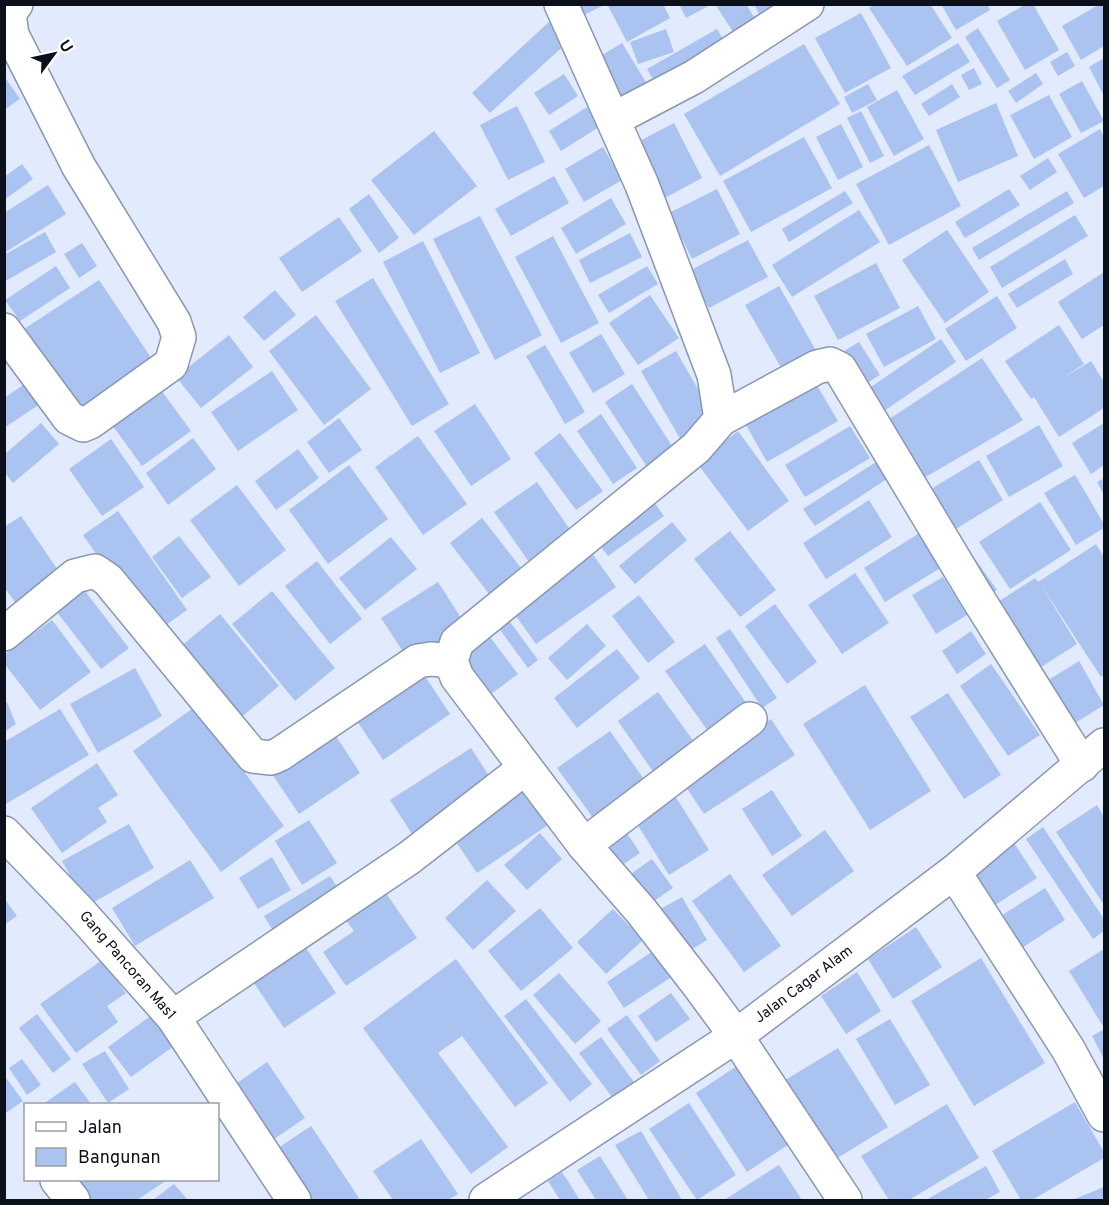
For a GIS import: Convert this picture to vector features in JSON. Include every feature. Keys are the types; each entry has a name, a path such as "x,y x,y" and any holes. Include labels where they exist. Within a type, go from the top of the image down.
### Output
{"street":[{"path":"4,330 69,418 83,424 90,422 171,364 179,337 174,322 79,167 12,35 9,14 16,4"},
{"path":"561,4 642,184 714,375 721,419"},
{"path":"614,119 694,77 807,4"},
{"path":"845,1200 736,1036 654,927 584,845 457,677 451,661 457,642 696,448 721,419 817,367 830,364 840,369 975,594 1093,755"},
{"path":"4,634 75,576 95,571 108,580 253,756 263,758 280,754 418,661 430,659 451,661"},
{"path":"584,845 750,719"},
{"name":"Jalan Cagar Alam","path":"486,1200 736,1036 954,873 1093,755"},
{"path":"173,1017 409,858 525,768"},
{"name":"Gang Pancoran Mas1","path":"4,833 79,911 173,1017 294,1200"},
{"path":"954,873 1068,1049 1104,1115"},
{"path":"59,1181 73,1200"}],"building":[{"path":"567,4 601,4 602,6 574,20"},
{"path":"607,4 663,4 670,18 627,42"},
{"path":"679,4 712,4 686,18"},
{"path":"720,4 746,4 762,30 741,44 717,7"},
{"path":"754,4 786,4 764,24"},
{"path":"874,4 930,4 952,38 907,66 869,8"},
{"path":"941,4 987,4 990,10 956,30"},
{"path":"1026,4 1033,4 1059,50 1025,70 997,21"},
{"path":"1100,4 1104,4 1104,46 1081,60 1062,26"},
{"path":"861,13 891,68 845,93 815,38"},
{"path":"550,21 569,41 490,113 472,93"},
{"path":"978,28 1010,80 997,88 965,37"},
{"path":"666,29 674,52 638,64 630,42"},
{"path":"717,29 730,51 660,91 647,69"},
{"path":"622,43 652,92 618,112 589,63"},
{"path":"958,43 970,62 915,95 902,76"},
{"path":"804,44 840,104 720,176 684,114"},
{"path":"1067,52 1075,66 1058,76 1050,62"},
{"path":"1104,58 1104,96 1089,67"},
{"path":"974,68 982,84 969,90 961,75"},
{"path":"1036,73 1043,84 1016,103 1008,91"},
{"path":"564,74 578,96 549,115 534,93"},
{"path":"4,76 20,99 4,110"},
{"path":"1082,81 1104,121 1081,133 1059,94"},
{"path":"868,84 877,100 852,113 844,97"},
{"path":"952,84 960,97 929,116 921,104"},
{"path":"897,90 924,139 894,156 867,107"},
{"path":"1049,95 1072,137 1034,159 1010,115"},
{"path":"996,103 1018,156 958,182 936,130"},
{"path":"517,106 545,162 508,180 480,125"},
{"path":"587,107 599,127 561,151 549,131"},
{"path":"861,111 884,156 870,163 847,118"},
{"path":"674,123 702,178 661,200 632,145"},
{"path":"841,124 863,167 838,180 816,137"},
{"path":"1100,129 1104,137 1104,186 1084,198 1058,154"},
{"path":"434,131 477,186 414,235 371,180"},
{"path":"804,137 832,188 751,232 723,181"},
{"path":"929,145 961,206 889,245 856,184"},
{"path":"603,147 622,180 584,202 565,169"},
{"path":"1048,158 1057,172 1030,190 1020,176"},
{"path":"22,164 33,179 4,200 4,177"},
{"path":"554,176 569,203 511,236 495,209"},
{"path":"48,185 66,214 4,253 4,213"},
{"path":"717,189 740,234 692,259 669,213"},
{"path":"1009,189 1020,205 965,238 955,222"},
{"path":"845,191 853,203 789,242 782,229"},
{"path":"1067,191 1074,203 979,260 972,248"},
{"path":"369,194 399,238 379,253 349,209"},
{"path":"611,198 626,224 576,254 561,228"},
{"path":"859,210 880,242 792,297 772,265"},
{"path":"1075,215 1088,236 1002,288 990,267"},
{"path":"480,216 542,335 495,360 433,239"},
{"path":"339,217 362,251 302,292 279,258"},
{"path":"947,230 989,292 945,323 902,260"},
{"path":"45,232 56,252 4,282 4,255"},
{"path":"630,233 642,257 590,283 579,260"},
{"path":"553,236 599,323 561,343 515,257"},
{"path":"748,240 768,277 709,308 689,271"},
{"path":"423,241 480,353 440,373 383,262"},
{"path":"82,243 97,266 79,278 64,254"},
{"path":"1065,259 1073,274 1017,308 1008,294"},
{"path":"876,263 900,308 838,340 814,296"},
{"path":"56,266 70,288 20,321 5,300"},
{"path":"647,266 658,284 609,313 598,295"},
{"path":"1104,272 1104,325 1082,339 1058,302"},
{"path":"373,278 449,404 412,426 335,301"},
{"path":"99,280 160,371 85,421 24,329"},
{"path":"779,286 821,359 787,378 745,305"},
{"path":"275,290 296,315 264,341 243,317"},
{"path":"650,295 679,338 638,365 609,323"},
{"path":"997,296 1017,328 966,361 945,329"},
{"path":"918,306 936,339 884,367 866,334"},
{"path":"316,315 371,389 324,425 269,351"},
{"path":"1059,325 1084,364 1060,380 1091,361 1104,382 1104,408 1059,437 1034,397 1031,399 1005,361"},
{"path":"601,334 625,374 593,393 569,353"},
{"path":"229,335 253,367 201,408 176,377"},
{"path":"941,339 956,362 878,415 862,393"},
{"path":"859,342 880,375 859,388 839,354"},
{"path":"545,345 585,412 565,424 526,356"},
{"path":"676,351 717,422 682,442 641,371"},
{"path":"982,358 1023,420 919,481 883,423"},
{"path":"272,371 298,410 238,451 211,412"},
{"path":"811,375 838,421 767,462 741,416"},
{"path":"26,383 40,404 4,428 4,398"},
{"path":"156,383 191,431 142,466 107,418"},
{"path":"632,384 674,449 647,467 605,402"},
{"path":"475,404 511,459 471,486 434,431"},
{"path":"601,414 637,468 613,484 577,431"},
{"path":"339,418 362,450 329,473 307,442"},
{"path":"41,423 59,444 13,483 5,473 5,454"},
{"path":"1104,423 1104,465 1091,474 1072,443"},
{"path":"1039,425 1063,466 1009,497 986,456"},
{"path":"850,426 870,458 805,497 785,465"},
{"path":"738,431 789,501 748,531 697,463"},
{"path":"560,433 603,491 576,510 534,453"},
{"path":"418,436 467,504 423,535 375,467"},
{"path":"193,438 216,469 168,505 146,473"},
{"path":"111,439 144,487 102,516 69,469"},
{"path":"298,449 319,478 276,510 255,481"},
{"path":"879,460 890,477 815,526 803,509"},
{"path":"979,460 1003,500 946,535 921,495"},
{"path":"349,465 388,519 328,564 289,510"},
{"path":"1075,475 1104,524 1104,528 1076,545 1044,493"},
{"path":"1104,478 1104,495 1097,482"},
{"path":"537,482 571,531 529,562 494,512"},
{"path":"237,485 286,550 239,586 190,520"},
{"path":"651,498 664,516 608,556 595,539"},
{"path":"869,500 892,537 826,579 803,543"},
{"path":"1040,502 1071,550 1010,589 979,542"},
{"path":"118,511 187,610 152,635 83,535"},
{"path":"21,516 64,579 20,609 4,587 4,527"},
{"path":"482,518 525,573 492,598 450,543"},
{"path":"672,522 687,540 635,584 619,566"},
{"path":"730,531 776,590 740,617 694,559"},
{"path":"921,532 942,567 885,602 864,568"},
{"path":"179,536 211,577 182,598 152,557"},
{"path":"391,537 417,569 365,610 339,578"},
{"path":"1096,544 1104,557 1104,675 1101,677 1041,585 1077,644 1029,675 987,609 1035,578 1038,582"},
{"path":"966,546 997,590 985,599 953,555"},
{"path":"589,549 616,587 536,644 508,605"},
{"path":"317,561 362,619 330,644 285,586"},
{"path":"855,573 889,623 842,654 808,605"},
{"path":"943,577 967,615 936,634 912,595"},
{"path":"438,582 465,624 409,661 381,618"},
{"path":"81,586 129,648 101,669 53,607"},
{"path":"272,591 335,668 295,701 232,624"},
{"path":"639,595 675,642 648,663 612,616"},
{"path":"775,604 817,662 787,684 745,626"},
{"path":"220,614 279,686 233,724 174,652"},
{"path":"508,619 538,660 528,668 498,627"},
{"path":"52,620 91,672 40,710 4,663 4,655"},
{"path":"587,624 606,646 567,680 548,658"},
{"path":"730,629 777,698 762,708 716,638"},
{"path":"971,631 986,654 957,674 942,651"},
{"path":"487,633 518,674 484,699 454,659"},
{"path":"705,644 747,704 708,731 665,671"},
{"path":"617,649 640,678 577,728 554,698"},
{"path":"1079,661 1104,705 1064,730 1037,687"},
{"path":"991,664 1040,735 1008,756 960,686"},
{"path":"135,668 162,716 98,753 70,704"},
{"path":"423,673 450,714 383,760 355,718"},
{"path":"865,685 931,791 870,830 803,724"},
{"path":"658,692 697,746 656,776 618,721"},
{"path":"948,693 1001,775 964,799 910,717"},
{"path":"7,702 16,724 4,732 4,704"},
{"path":"196,706 284,826 221,872 133,751"},
{"path":"60,709 89,755 4,805 4,742"},
{"path":"771,719 795,755 704,814 680,778"},
{"path":"610,731 651,789 599,826 557,768"},
{"path":"334,733 360,773 299,814 272,774"},
{"path":"471,748 495,785 414,837 390,800"},
{"path":"97,763 118,795 98,808 107,822 62,853 31,808"},
{"path":"521,784 548,825 477,873 450,833"},
{"path":"772,790 802,836 772,856 742,809"},
{"path":"672,791 709,850 669,875 632,816"},
{"path":"1097,805 1104,817 1104,905 1056,832"},
{"path":"309,820 337,863 302,885 275,841"},
{"path":"129,824 154,868 87,906 62,861"},
{"path":"623,827 640,853 618,868 600,843"},
{"path":"1043,827 1104,919 1104,931 1093,939 1026,839"},
{"path":"825,830 854,871 792,916 762,875"},
{"path":"540,833 562,859 527,890 504,865"},
{"path":"1014,843 1037,878 989,909 967,874"},
{"path":"272,857 291,890 258,909 239,878"},
{"path":"652,859 673,888 648,905 628,876"},
{"path":"190,860 214,898 135,946 112,908"},
{"path":"730,874 781,946 744,972 692,901"},
{"path":"330,876 345,899 279,940 264,916"},
{"path":"487,880 516,911 473,950 445,918"},
{"path":"1045,888 1065,920 1017,951 996,919"},
{"path":"383,889 417,938 346,986 323,952 354,931 343,916"},
{"path":"682,897 707,940 681,956 655,912"},
{"path":"4,898 17,916 4,925"},
{"path":"540,908 573,948 521,991 488,951"},
{"path":"613,909 643,940 606,974 577,942"},
{"path":"916,927 942,967 893,999 868,959"},
{"path":"304,945 336,993 284,1028 252,980"},
{"path":"1104,949 1104,1025 1103,1026 1069,971"},
{"path":"653,951 670,978 624,1008 607,982"},
{"path":"981,958 1045,1063 974,1106 911,1001"},
{"path":"456,959 548,1083 515,1107 462,1036 438,1053 508,1147 471,1174 363,1028"},
{"path":"102,960 126,993 107,1006 118,1022 76,1053 40,1004"},
{"path":"857,972 881,1011 846,1034 821,996"},
{"path":"559,973 601,1021 575,1044 533,995"},
{"path":"671,993 690,1019 656,1042 638,1016"},
{"path":"526,999 592,1084 570,1102 504,1016"},
{"path":"156,1012 178,1043 131,1077 108,1047"},
{"path":"37,1014 71,1059 53,1073 19,1028"},
{"path":"627,1015 660,1061 641,1075 607,1029"},
{"path":"890,1019 930,1085 895,1105 856,1039"},
{"path":"1104,1029 1104,1059 1092,1036"},
{"path":"601,1037 634,1082 612,1097 579,1053"},
{"path":"838,1048 888,1127 831,1162 782,1082"},
{"path":"105,1051 129,1089 108,1103 82,1064"},
{"path":"749,1058 800,1137 747,1172 696,1093"},
{"path":"22,1059 41,1085 27,1095 9,1068"},
{"path":"267,1062 305,1118 261,1148 224,1092"},
{"path":"4,1075 23,1101 4,1114"},
{"path":"75,1082 90,1103 44,1103"},
{"path":"1075,1102 1104,1152 1104,1158 1032,1200 1021,1200 992,1151"},
{"path":"689,1103 736,1175 697,1200 649,1129"},
{"path":"947,1104 979,1158 909,1200 889,1200 861,1156"},
{"path":"311,1126 359,1198 356,1200 303,1200 272,1152"},
{"path":"641,1131 682,1200 649,1200 615,1145"},
{"path":"421,1139 458,1194 448,1200 393,1200 373,1171"},
{"path":"600,1156 628,1200 596,1200 577,1170"},
{"path":"779,1165 802,1200 724,1200"},
{"path":"986,1166 1000,1192 985,1200 930,1200 929,1198"},
{"path":"562,1172 580,1200 560,1200 548,1181"},
{"path":"79,1181 166,1181 137,1200 78,1200 69,1188"},
{"path":"174,1184 188,1200 153,1200"},
{"path":"1104,1187 1104,1200 1072,1200"}]}
